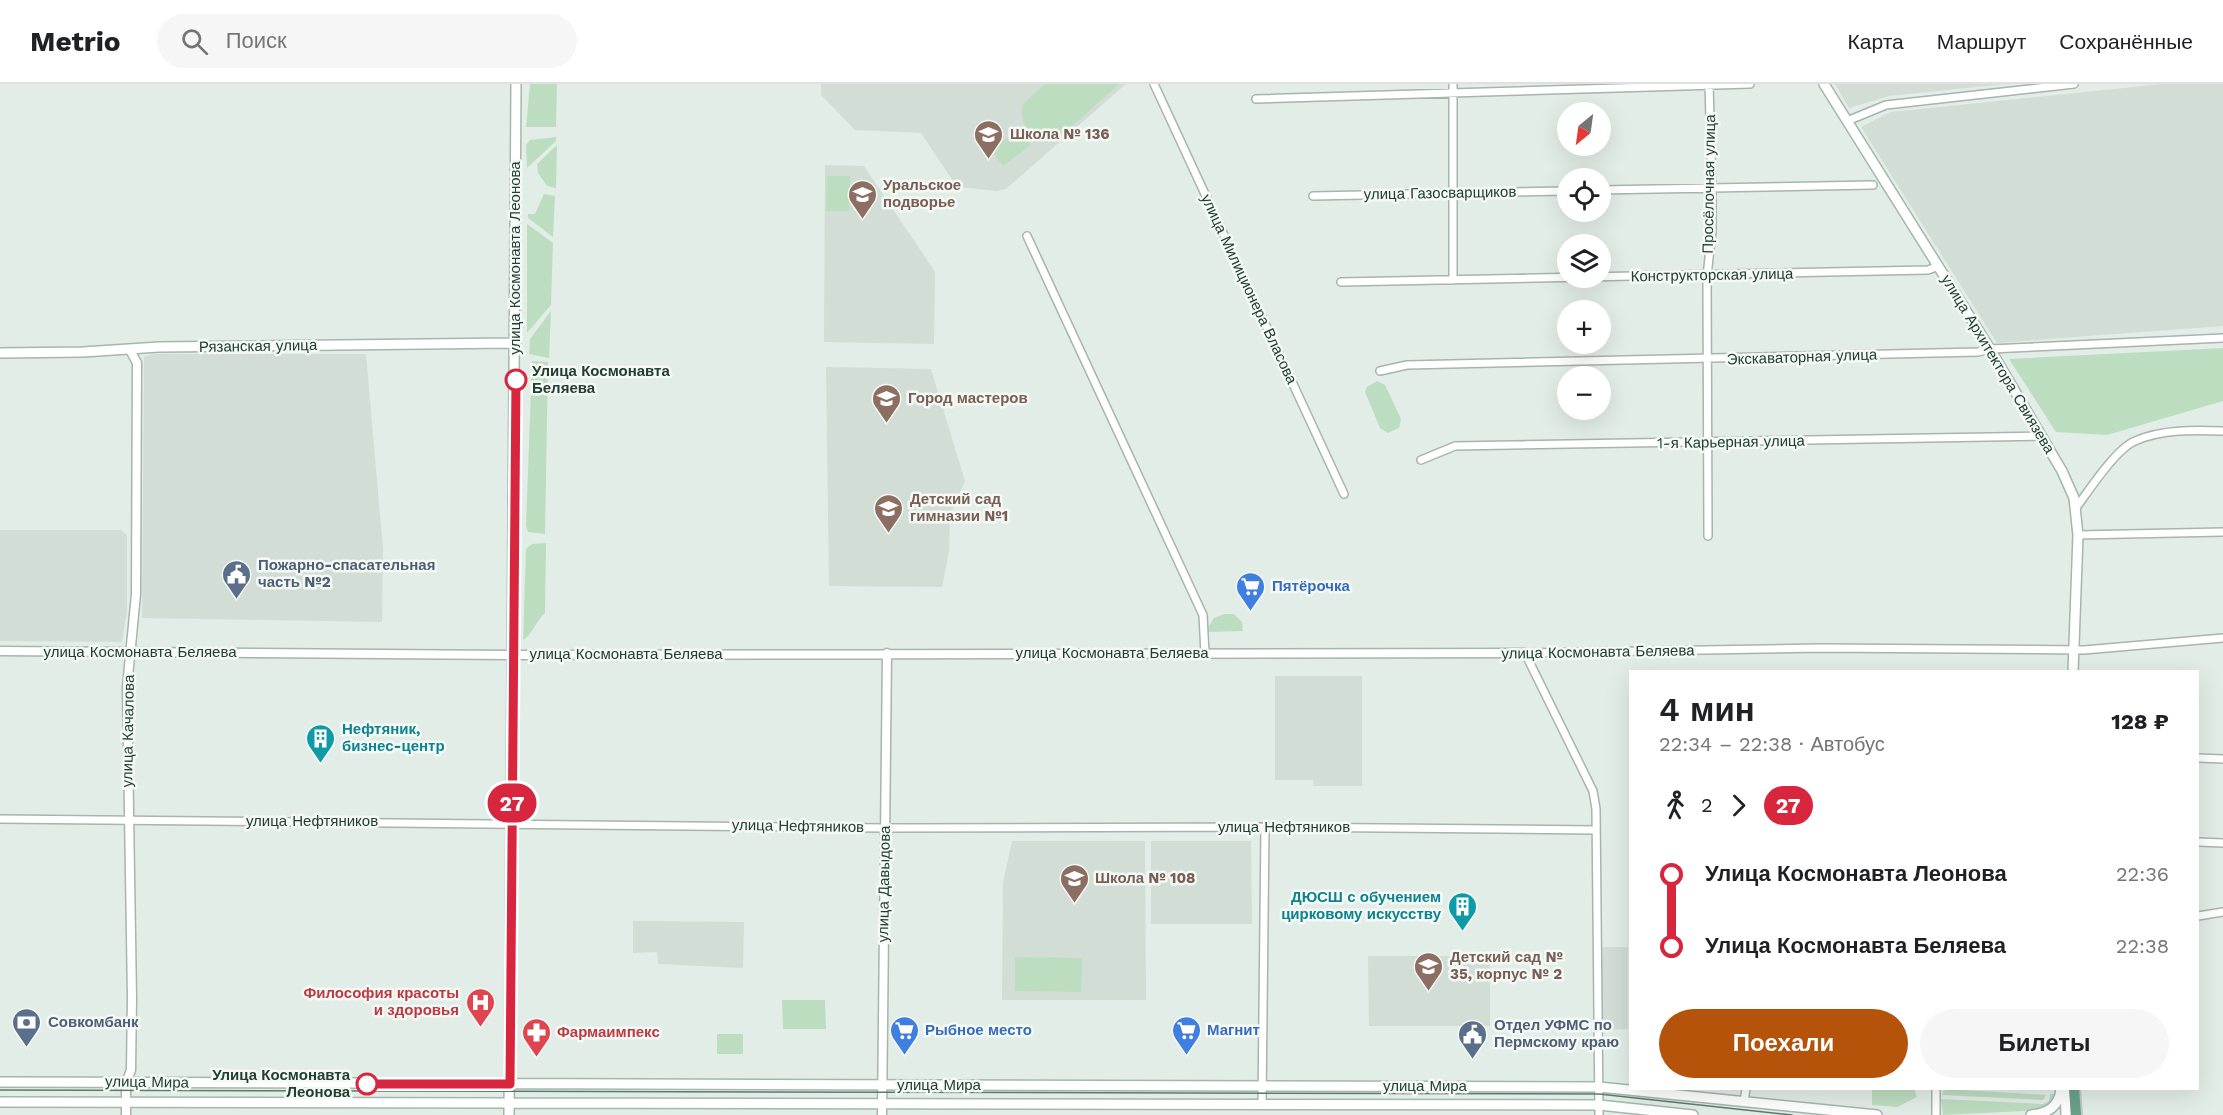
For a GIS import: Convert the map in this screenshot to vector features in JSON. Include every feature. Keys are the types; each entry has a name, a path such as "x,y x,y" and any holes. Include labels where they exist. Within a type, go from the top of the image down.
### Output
{"main road":[{"name":"улица Космонавта Леонова","path":"509,1115 514,655 516,84"},
{"name":"улица Архитектора Свиязева","path":"1824,84 1939,266 2062,471 2076,508 2078,535 2073,670"},
{"name":"Рязанская улица","path":"0,353 516,343"},
{"name":"улица Мира","path":"0,1082 1629,1089"},
{"name":"улица Мира","path":"1650,1090 1684,1092 1851,1114 1877,1115"},
{"path":"2071,1115 2072,1090"},
{"path":"2072,1090 2076,1115"},
{"path":"2031,1115 2051,1109 2062,1091"},
{"path":"2062,1091 2064,1115"},
{"name":"улица Мира","path":"0,1102 1262,1104 1599,1110 1693,1115"}],"street":[{"name":"улица Милиционера Власова","path":"1154,84 1344,494"},
{"path":"1453,84 1453,280"},
{"path":"1256,99 1750,84"},
{"path":"1847,121 1886,105 2074,84"},
{"name":"Просёлочная улица","path":"1708,536 1707,276 1712,231 1709,85"},
{"path":"1611,190 1873,185"},
{"name":"улица Газосварщиков","path":"1314,196 1557,191"},
{"path":"1027,236 1203,615 1204,654"},
{"name":"Конструкторская улица","path":"1341,282 1707,276 1928,270 1939,266"},
{"name":"Экскаваторная улица","path":"1380,371 1407,365 1707,360 1978,352 1990,349 2223,338"},
{"name":"улица Качалова","path":"126,1115 126,1083 131,1070 132,998 127,687 136,594 137,363 130,350"},
{"path":"2076,508 2124,448 2135,441 2184,430 2223,431"},
{"name":"1-я Карьерная улица","path":"1421,460 1455,446 2042,436"},
{"path":"2078,535 2223,532"},
{"name":"улица Космонавта Беляева","path":"0,651 514,655 1525,653 1820,648 2074,649 2223,638"},
{"name":"улица Давыдова","path":"882,1115 887,653"},
{"path":"1525,653 1593,791 1599,1110"},
{"path":"2199,758 2223,759"},
{"name":"улица Нефтяников","path":"0,819 512,822 885,828 1265,826 1595,830"},
{"path":"1262,1104 1265,826"},
{"path":"2199,842 2223,843"},
{"path":"2199,916 2223,912"},
{"path":"1744,1101 1746,1090"},
{"path":"1936,1090 1936,1115"}],"shaded area":[{"name":"Школа № 136","path":"821,84 1126,84 1006,189 997,191 957,187 921,133 855,130 821,95"},
{"path":"1835,84 2006,84 1889,96 1849,108"},
{"path":"2162,84 2223,84 2223,326 1997,343 1861,127 1890,112"},
{"name":"Уральское подворье","path":"825,165 864,166 935,272 934,344 824,342"},
{"path":"153,354 366,354 383,549 382,622 142,618 144,357"},
{"path":"826,367 931,369 965,481 950,515 949,552 942,587 829,586"},
{"path":"0,530 121,530 127,535 127,611 122,642 0,641"},
{"path":"1275,676 1362,676 1362,786 1314,786 1313,780 1275,780"},
{"name":"Школа № 108","path":"1012,841 1145,841 1146,1000 1002,1000 1003,883"},
{"path":"1151,841 1251,841 1252,924 1151,924"},
{"path":"633,921 744,922 743,968 658,964 657,952 633,953"},
{"path":"1599,947 1628,947 1628,1029 1598,1030"},
{"name":"Детский сад № 35, корпус № 2","path":"1368,956 1490,956 1490,1026 1369,1026"}],"green space":[{"path":"530,84 557,84 556,127 526,127"},
{"path":"1045,84 1119,84 1057,140 1050,140 1030,131 1025,125 1022,112 1023,104"},
{"path":"1019,129 1031,145 1003,166 991,150"},
{"path":"556,137 556,141 527,168 526,145 530,140"},
{"path":"557,145 556,188 547,186 538,173 537,164"},
{"path":"827,176 850,176 849,211 826,211"},
{"path":"544,194 555,196 553,237 528,218 528,214 535,214"},
{"path":"527,224 553,243 551,305 527,333"},
{"path":"551,311 549,358 529,354 530,339"},
{"path":"2223,348 2223,401 2107,435 2056,432 2009,359"},
{"path":"532,361 548,362 545,534 528,532 526,526"},
{"path":"1377,381 1385,385 1401,419 1399,428 1388,433 1380,428 1365,392 1367,387"},
{"path":"546,543 545,613 523,640 526,549 532,544"},
{"path":"1224,614 1234,614 1242,622 1243,631 1209,632 1208,628 1214,618"},
{"path":"1015,957 1082,958 1081,992 1015,991"},
{"path":"782,1000 825,1000 826,1029 783,1029"},
{"path":"717,1034 743,1034 743,1054 717,1054"},
{"path":"1872,1090 1914,1090 1917,1097 1897,1107 1872,1105"},
{"path":"1944,1090 1961,1090 2046,1095 2043,1100 1942,1095"},
{"path":"2050,1094 2057,1094 2056,1100 2043,1110 1943,1115 1941,1099 2043,1104 2049,1101"}],"tram line":[{"path":"0,1090 1599,1094 1792,1115"}],"bus line":[{"name":"27","path":"367,1084 510,1084 516,380"}],"place":[{"name":"Школа № 136","path":"989,160"},
{"name":"Уральское подворье","path":"862,220"},
{"name":"Улица Космонавта Беляева","path":"516,380"},
{"name":"Город мастеров","path":"887,424"},
{"name":"Детский сад гимназии №1","path":"889,534"},
{"name":"Пожарно-спасательная часть №2","path":"237,600"},
{"name":"Пятёрочка","path":"1251,612"},
{"name":"Нефтяник, бизнес-центр","path":"321,764"},
{"name":"Школа № 108","path":"1074,904"},
{"name":"ДЮСШ с обучением цирковому искусству","path":"1462,932"},
{"name":"Детский сад № 35, корпус № 2","path":"1429,992"},
{"name":"Философия красоты и здоровья","path":"480,1028"},
{"name":"Совкомбанк","path":"27,1048"},
{"name":"Рыбное место","path":"904,1056"},
{"name":"Магнит","path":"1186,1056"},
{"name":"Фармаимпекс","path":"536,1058"},
{"name":"Отдел УФМС по Пермскому краю","path":"1473,1060"},
{"name":"Улица Космонавта Леонова","path":"367,1084"}]}
